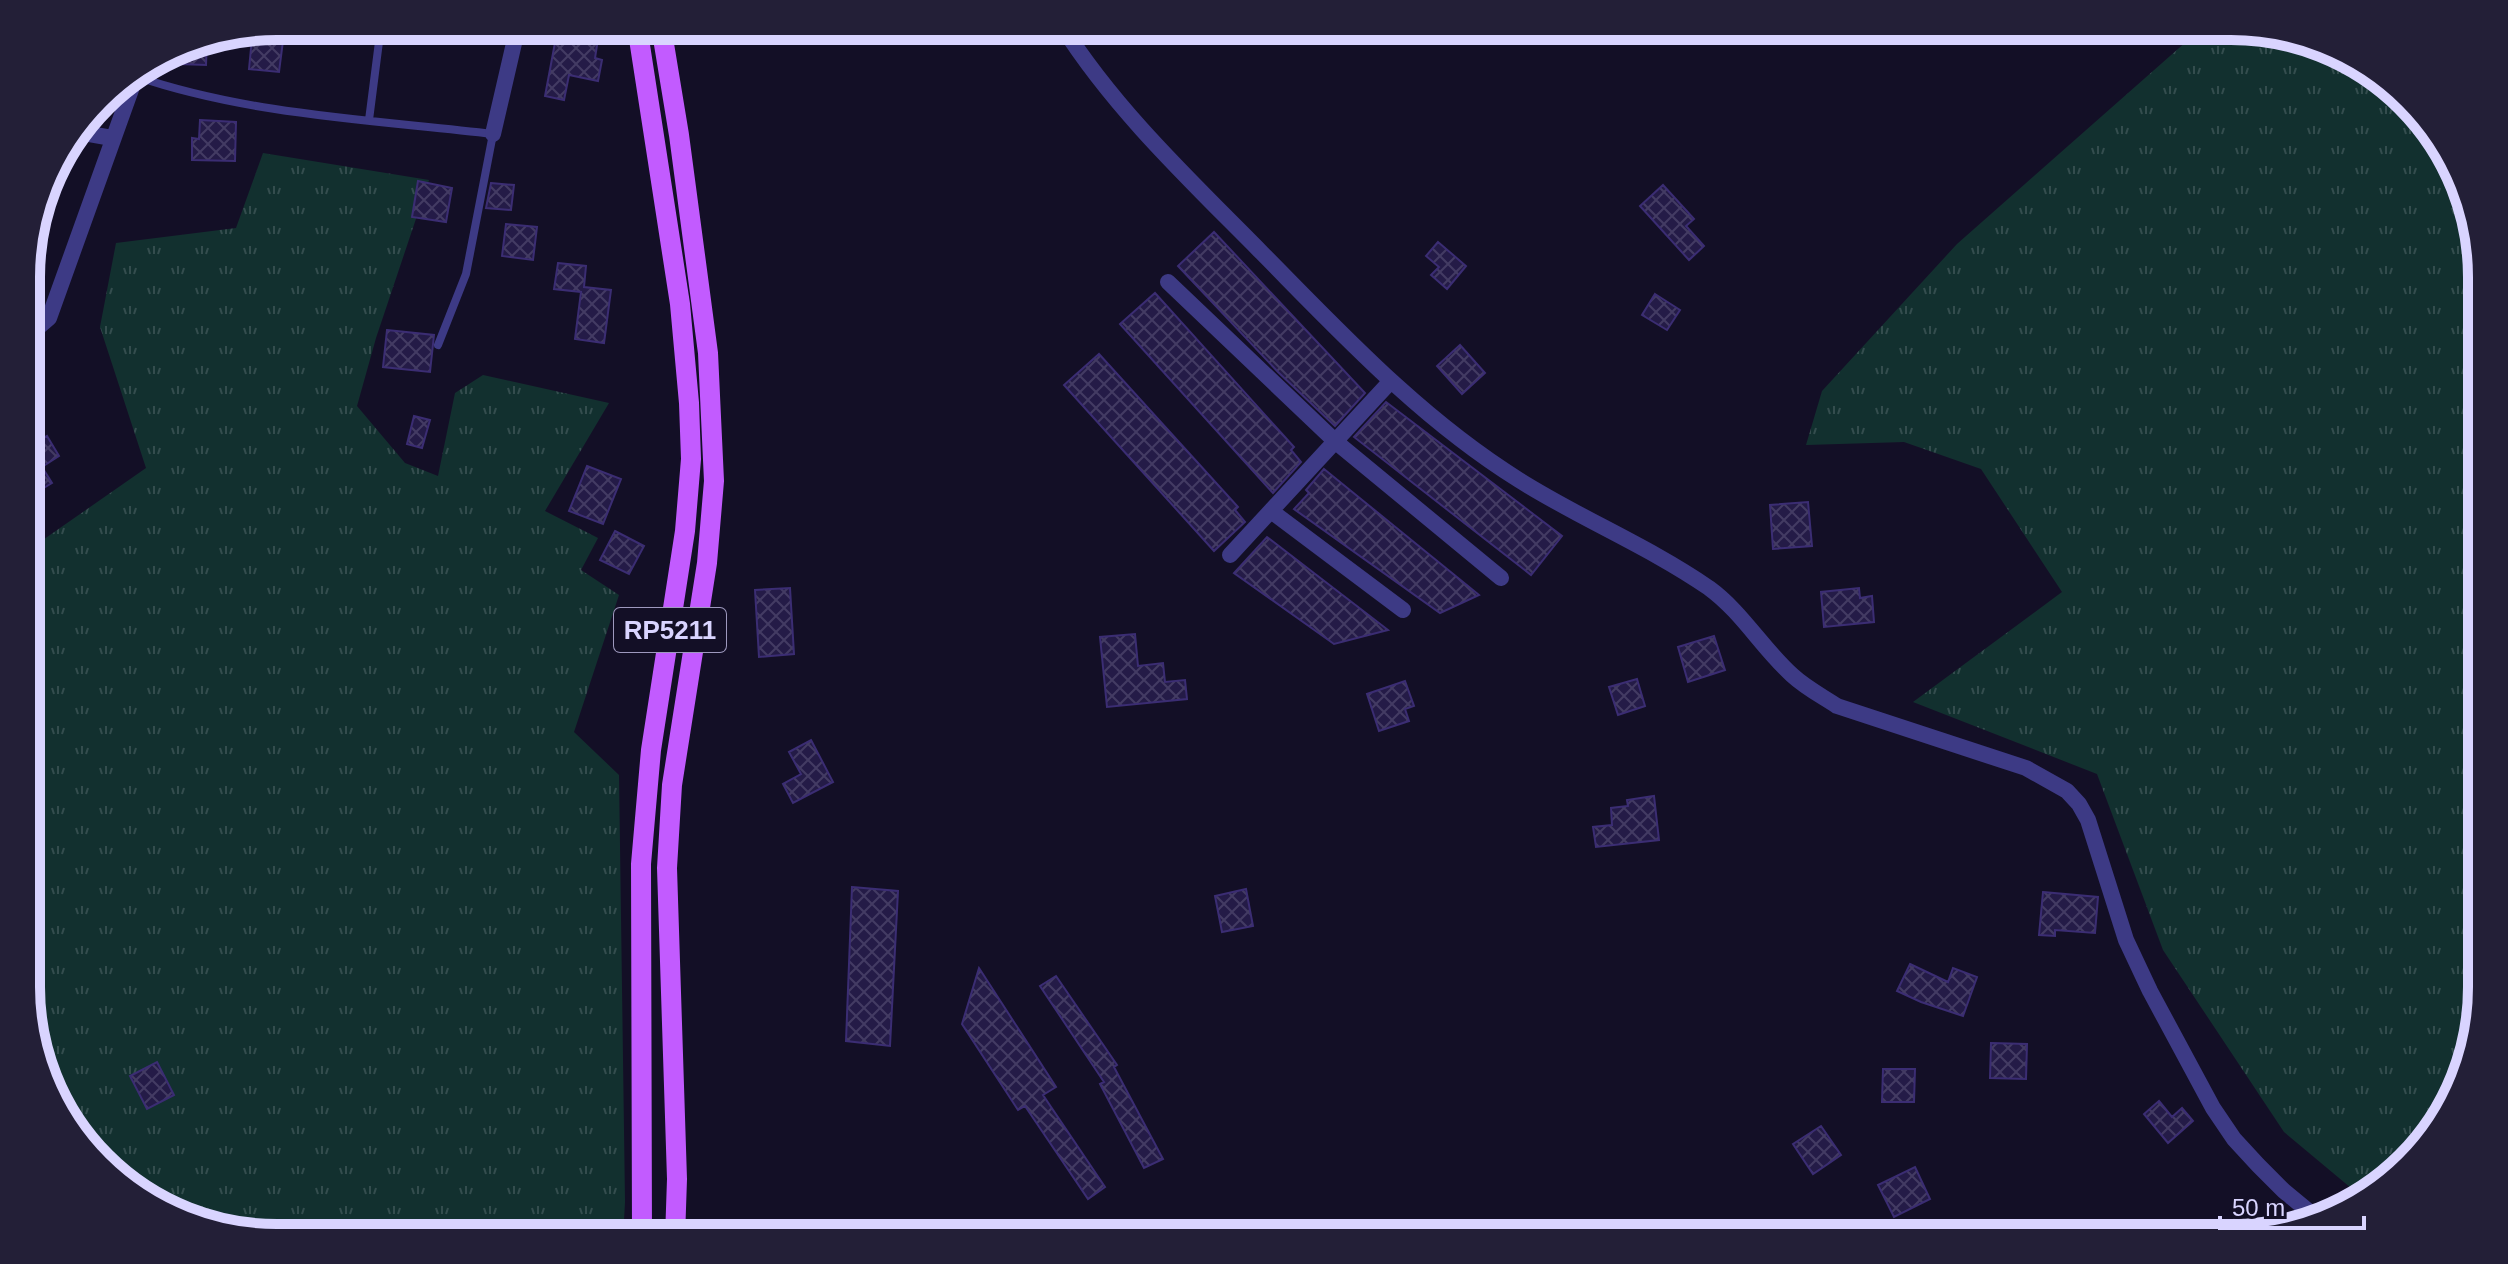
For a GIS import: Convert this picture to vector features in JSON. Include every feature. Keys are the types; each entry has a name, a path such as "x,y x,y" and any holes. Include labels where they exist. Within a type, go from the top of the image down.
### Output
{"main road":[{"name":"RP5211","path":"639,41 680,304 691,459 685,531 651,750 641,864 642,1224"},
{"name":"RP5211","path":"663,41 708,353 714,481 707,563 672,785 667,868 677,1179 675,1224"}],"street":[{"path":"493,134 515,41"},
{"path":"1071,41 1146,134 1390,382 1468,445 1520,481 1675,565 1714,592 1745,621 1790,673 1837,706 2026,768 2067,791 2088,820 2126,940 2213,1108 2234,1139 2258,1165 2308,1211"},
{"path":"41,325 49,318 129,92"},
{"path":"88,134 112,138"},
{"path":"1168,282 1336,442 1501,578"},
{"path":"1230,555 1390,382"},
{"path":"1271,511 1403,610"}],"lane":[{"path":"369,120 379,41"},
{"path":"147,79 170,88 220,99 493,134 466,274 438,345"}],"green space":[{"path":"2188,40 2262,42 2336,64 2363,80 2409,121 2444,172 2460,216 2468,277 2466,1018 2455,1063 2444,1092 2428,1119 2387,1165 2353,1190 2284,1132 2163,950 2097,774 1913,702 2062,592 1981,469 1904,442 1806,445 1822,391 1957,244"},
{"path":"263,153 429,180 376,338 357,406 405,463 438,476 455,393 483,375 609,403 545,511 598,538 581,570 619,595 574,732 619,775 624,1224 277,1224 216,1216 172,1200 145,1184 109,1155 72,1106 58,1078 42,1018 40,987 40,904 45,897 40,894 41,542 146,468 100,327 116,243 236,228"}],"building":[{"path":"283,41 279,72 249,69 252,42"},
{"path":"555,41 598,41 595,58 602,60 598,81 569,75 564,100 545,96"},
{"path":"207,51 206,65 173,64"},
{"path":"200,120 236,122 235,161 192,160 192,138 199,139"},
{"path":"418,181 452,188 446,222 412,217"},
{"path":"491,183 514,185 511,210 486,208"},
{"path":"1663,185 1694,219 1686,226 1704,246 1689,260 1640,206"},
{"path":"506,224 537,227 533,260 502,256"},
{"path":"1214,232 1365,393 1335,426 1278,372 1178,266"},
{"path":"1438,242 1466,266 1447,289 1431,275 1439,267 1426,256"},
{"path":"558,263 586,266 584,287 611,290 604,343 575,339 581,292 554,289"},
{"path":"1155,293 1294,447 1291,450 1301,462 1273,493 1120,324"},
{"path":"1655,294 1680,310 1667,330 1642,315"},
{"path":"387,330 434,335 430,372 383,367"},
{"path":"1460,345 1485,373 1462,394 1437,366"},
{"path":"1099,354 1238,507 1235,510 1245,522 1214,551 1064,385"},
{"path":"1386,402 1562,536 1531,575 1354,437"},
{"path":"414,416 430,420 422,448 407,444"},
{"path":"47,436 59,456 42,467 52,483 41,490 41,440"},
{"path":"587,466 621,479 603,524 569,511"},
{"path":"1324,469 1479,595 1440,613 1294,509"},
{"path":"1808,502 1812,546 1773,549 1770,505"},
{"path":"615,531 644,546 629,574 600,560"},
{"path":"1267,537 1388,630 1334,644 1234,573"},
{"path":"790,588 794,654 759,657 755,590"},
{"path":"1859,588 1860,598 1872,596 1874,622 1824,627 1821,592"},
{"path":"1135,634 1138,666 1163,663 1165,682 1185,680 1187,699 1107,707 1100,637"},
{"path":"1714,636 1725,670 1688,682 1678,647"},
{"path":"1637,679 1645,706 1618,715 1609,687"},
{"path":"1405,681 1414,706 1405,709 1409,721 1379,731 1367,694"},
{"path":"811,740 833,782 793,803 783,784 801,774 789,752"},
{"path":"1654,796 1659,840 1596,847 1593,827 1612,825 1611,808 1628,806 1627,800"},
{"path":"852,887 898,891 890,1046 846,1041"},
{"path":"1246,889 1253,926 1222,932 1215,896"},
{"path":"2043,892 2098,897 2095,933 2055,930 2055,936 2039,935"},
{"path":"1910,964 1948,982 1953,968 1977,977 1963,1016 1897,991"},
{"path":"979,968 1056,1087 1043,1095 1105,1187 1088,1199 1025,1106 1018,1110 962,1024"},
{"path":"1056,976 1117,1065 1114,1067 1163,1159 1144,1168 1100,1084 1104,1082 1040,986"},
{"path":"1991,1043 2027,1044 2026,1079 1990,1078"},
{"path":"157,1062 174,1095 147,1109 130,1076"},
{"path":"1883,1069 1915,1069 1914,1102 1882,1102"},
{"path":"2159,1101 2172,1117 2182,1108 2193,1121 2168,1143 2144,1114"},
{"path":"1821,1126 1841,1155 1813,1174 1793,1144"},
{"path":"1915,1167 1930,1199 1894,1217 1878,1185"}]}
